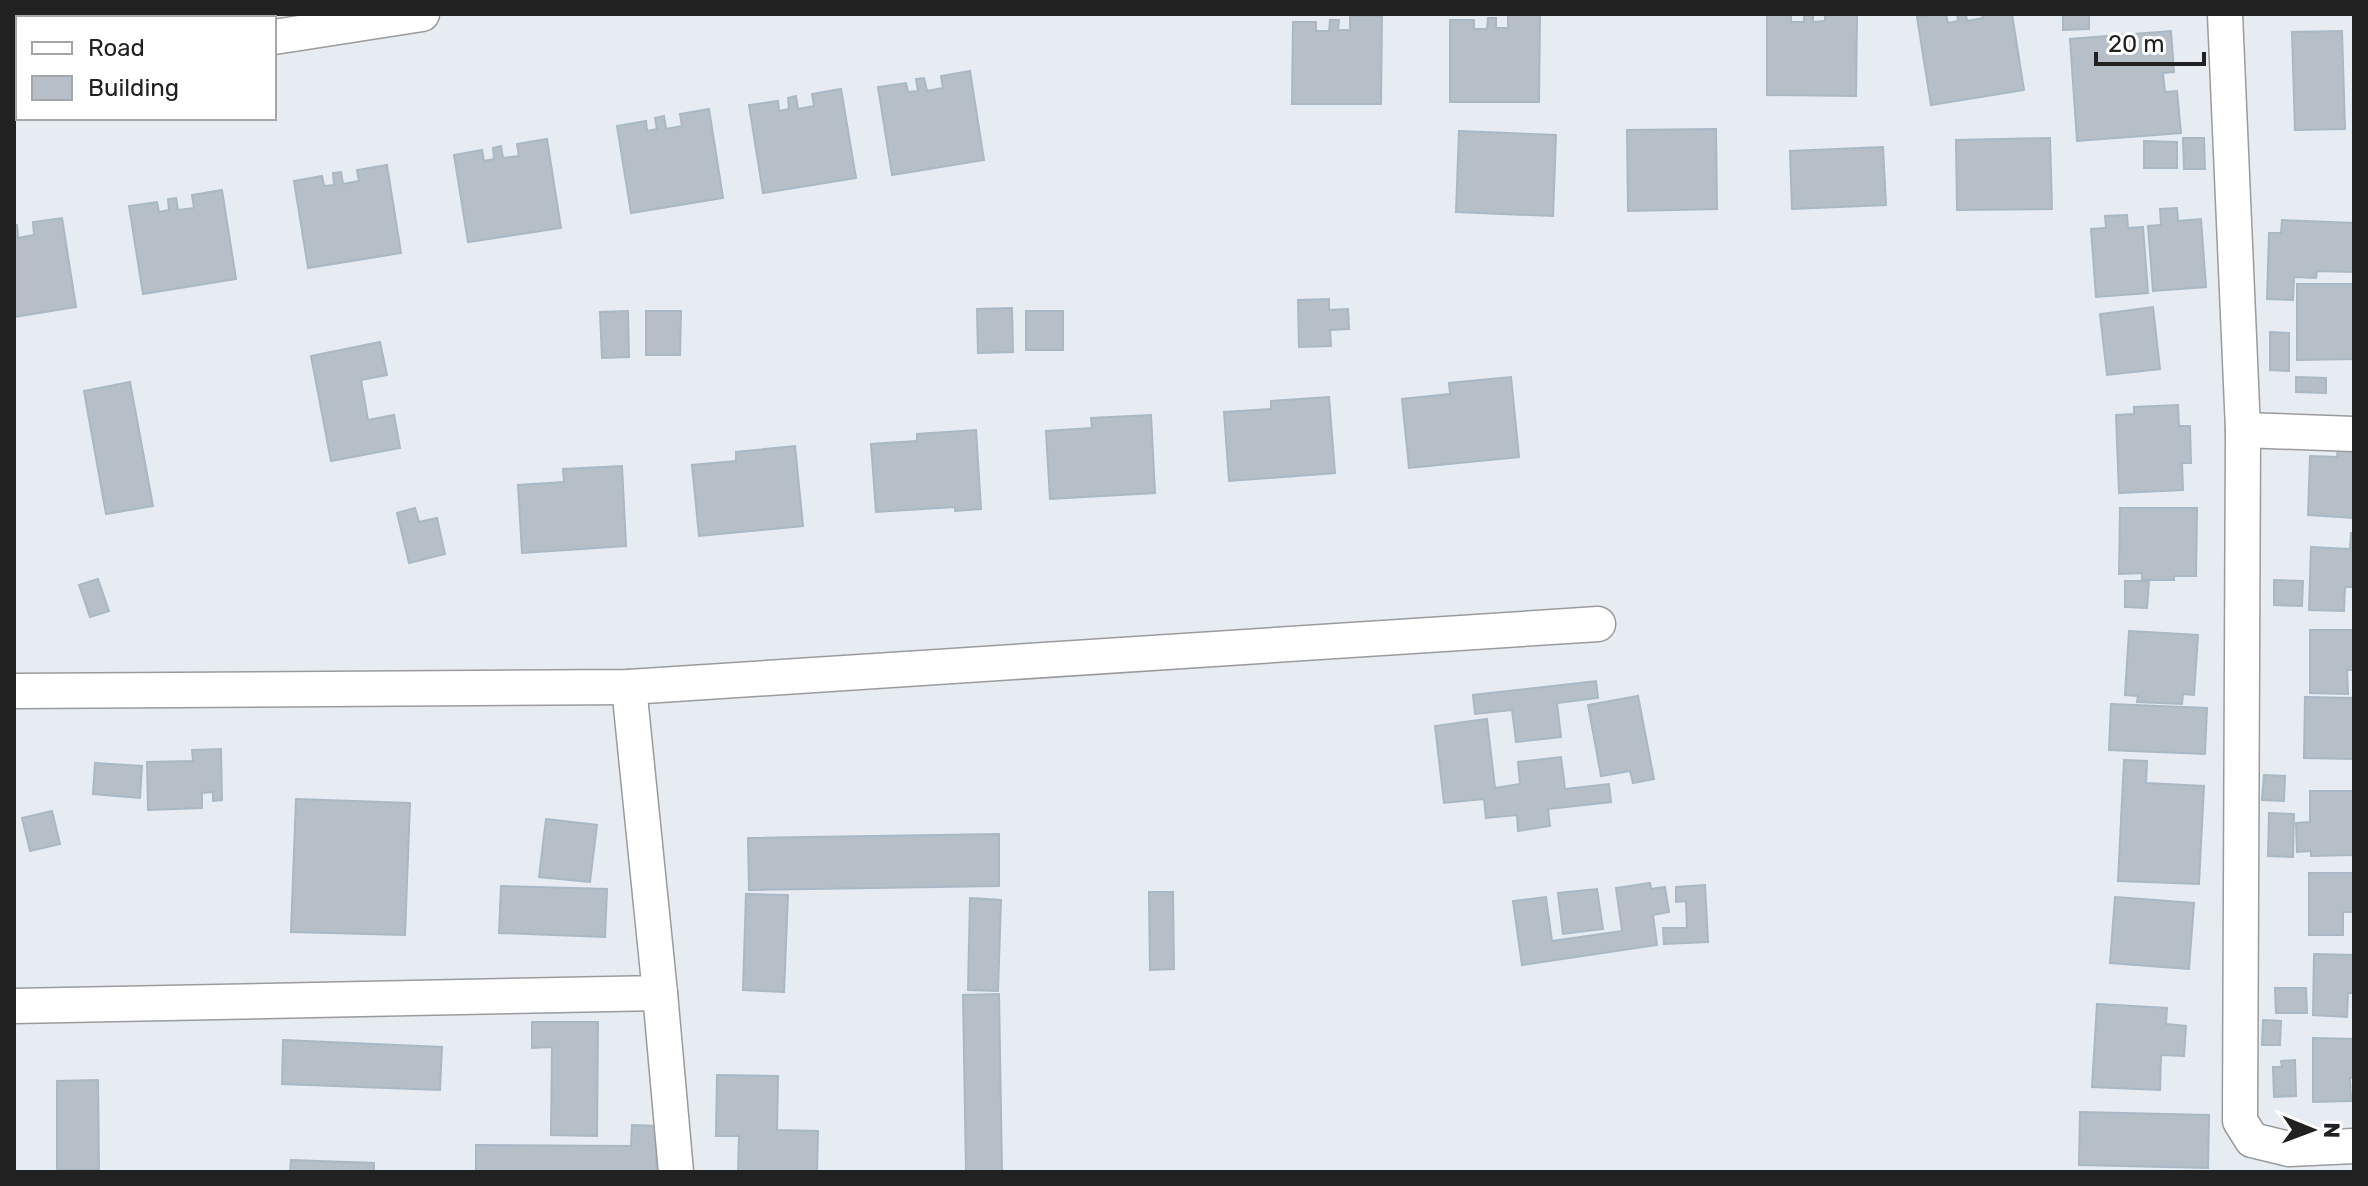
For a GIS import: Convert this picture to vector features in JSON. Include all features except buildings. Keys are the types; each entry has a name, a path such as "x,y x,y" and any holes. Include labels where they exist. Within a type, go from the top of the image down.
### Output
{"street":[{"path":"276,37 422,14"},
{"path":"2225,14 2243,430 2240,1121 2252,1140 2289,1149 2354,1146"},
{"path":"2243,430 2354,434"},
{"path":"14,691 629,687 1598,624"},
{"path":"629,687 676,1172"},
{"path":"14,1006 660,993"}]}
